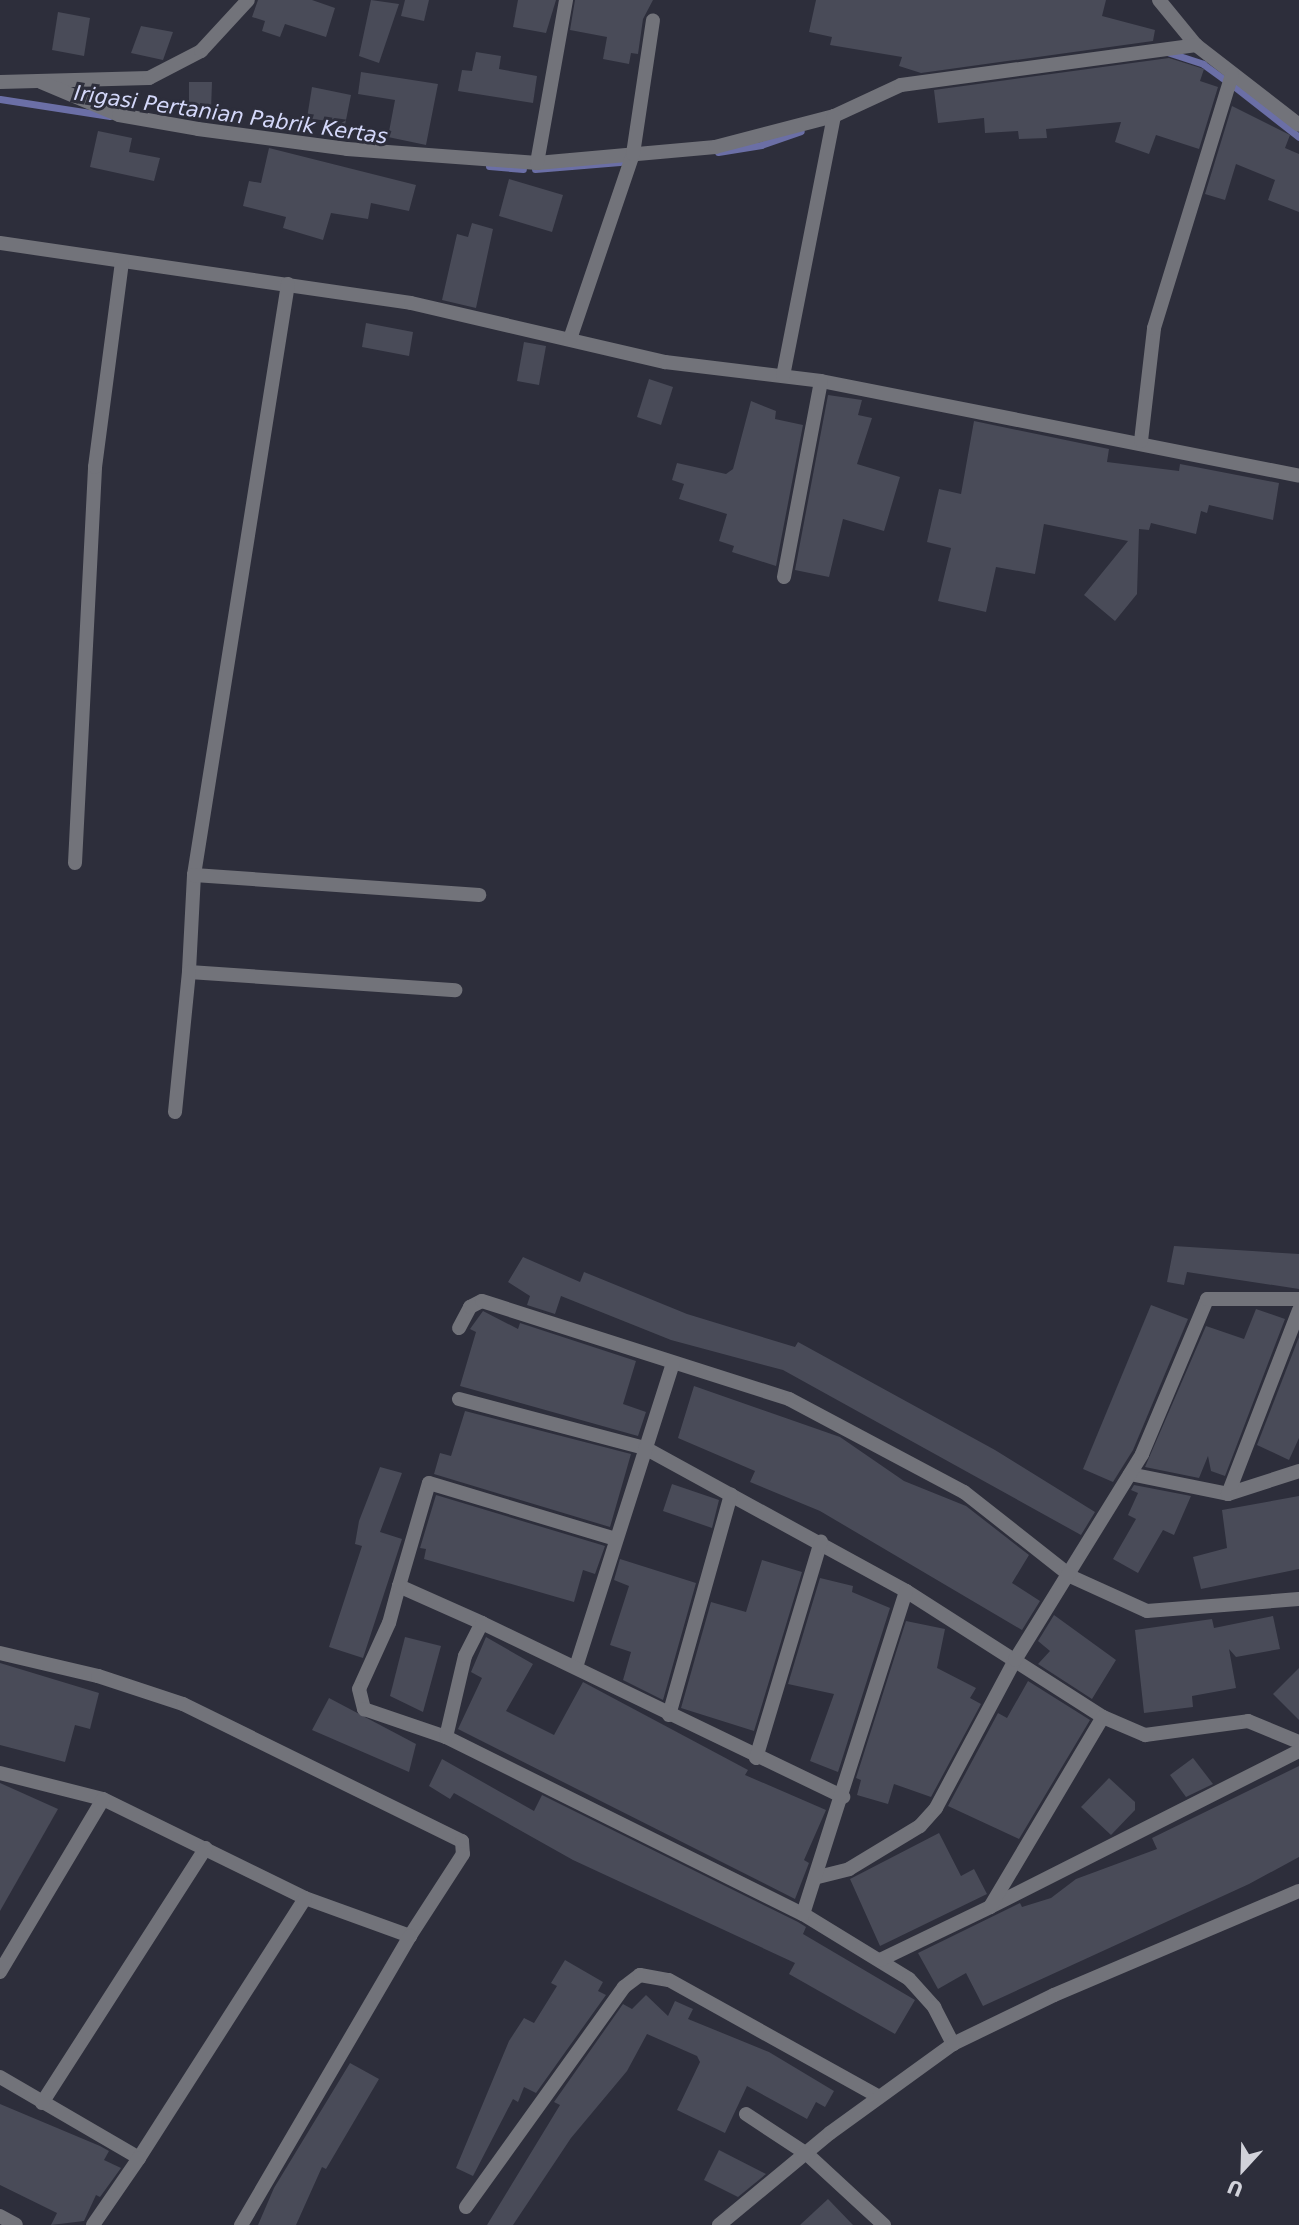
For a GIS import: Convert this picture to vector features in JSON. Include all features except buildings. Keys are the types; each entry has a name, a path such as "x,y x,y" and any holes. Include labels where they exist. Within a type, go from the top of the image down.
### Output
{"street":[{"path":"0,82 149,78 201,51 248,0"},
{"path":"537,163 566,0"},
{"path":"1159,0 1196,45 1299,125"},
{"path":"570,339 633,154 653,20"},
{"path":"41,82 119,115 198,129 347,149 537,163 770,137 834,116 901,85 1196,45"},
{"path":"1141,441 1154,328 1232,75"},
{"path":"783,376 834,116"},
{"path":"0,243 122,263 411,303 665,362 821,381 1141,441 1299,476"},
{"path":"75,863 95,467 122,263"},
{"path":"175,1112 189,972 194,875 288,284"},
{"path":"784,577 821,381"},
{"path":"194,875 479,895"},
{"path":"189,972 455,990"},
{"path":"818,1877 849,1869 919,1826 936,1808 1016,1660 1072,1577 1130,1474 1207,1299 1299,1299"},
{"path":"459,1328 470,1307 482,1301 789,1399 953,1485 1072,1577 1155,1613 1299,1599"},
{"path":"1228,1494 1299,1310"},
{"path":"576,1667 673,1363"},
{"path":"458,1399 645,1448 821,1542 906,1591 1103,1717 1154,1736 1248,1721 1299,1742"},
{"path":"1130,1474 1228,1494 1299,1471"},
{"path":"616,1539 429,1483 399,1586 359,1701 365,1709 446,1737 803,1913 909,1979 934,2007 953,2045"},
{"path":"669,1715 731,1495"},
{"path":"756,1758 821,1542"},
{"path":"399,1586 576,1667 756,1758 843,1797"},
{"path":"803,1913 818,1877 906,1591"},
{"path":"446,1737 465,1656 482,1623"},
{"path":"0,1653 98,1676 183,1704 462,1841 463,1854 410,1936 241,2225"},
{"path":"990,1907 1103,1717"},
{"path":"880,1960 1299,1751"},
{"path":"0,1773 103,1799 305,1898 410,1936"},
{"path":"0,1972 103,1799"},
{"path":"42,2103 206,1848"},
{"path":"719,2225 879,2096 953,2045 1054,1995 1299,1891"},
{"path":"93,2225 139,2158 305,1898"},
{"path":"466,2207 624,1987 640,1975 669,1980 879,2096"},
{"path":"0,2077 139,2158"},
{"path":"747,2114 807,2154 884,2225"},
{"path":"0,2216 16,2225"}],"waterway":[{"name":"Irigasi Pertanian Pabrik Kertas","path":"1167,52 1203,64 1224,79"},
{"name":"Irigasi Pertanian Pabrik Kertas","path":"1235,87 1299,137"},
{"name":"Irigasi Pertanian Pabrik Kertas","path":"0,99 110,116"},
{"name":"Irigasi Pertanian Pabrik Kertas","path":"718,152 761,145 801,131"},
{"name":"Irigasi Pertanian Pabrik Kertas","path":"535,169 620,162"},
{"name":"Irigasi Pertanian Pabrik Kertas","path":"489,166 523,169"}]}
